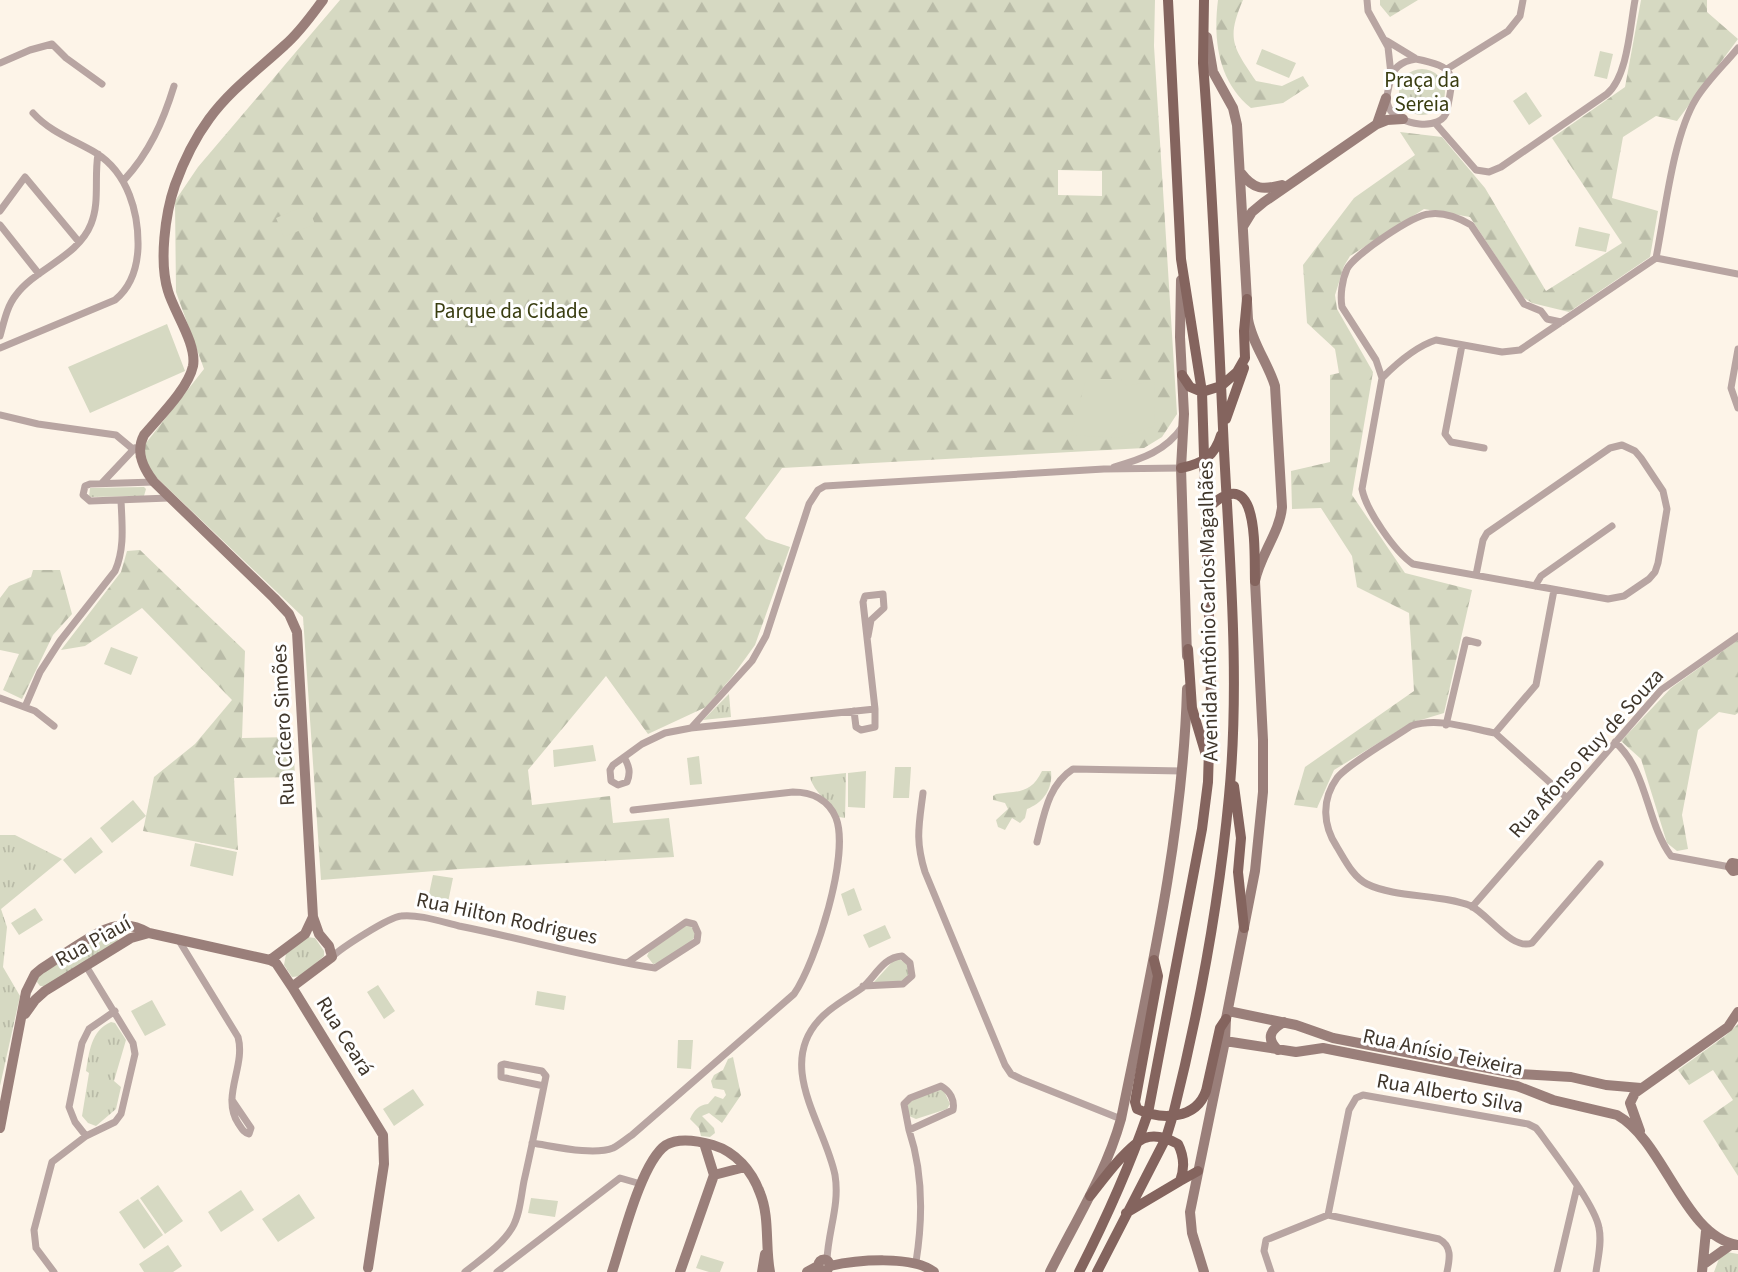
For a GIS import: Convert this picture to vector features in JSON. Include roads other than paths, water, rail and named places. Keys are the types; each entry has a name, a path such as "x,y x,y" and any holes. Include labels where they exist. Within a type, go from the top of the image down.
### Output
{"main road":[{"name":"Avenida Antônio Carlos Magalhães","path":"1079,1272 1100,1231 1148,1113 1202,829 1208,782 1211,681 1202,392 1181,258 1168,0"},
{"name":"Avenida Antônio Carlos Magalhães","path":"1097,1272 1166,1138 1173,1115 1219,891 1231,762 1233,663 1227,495 1203,62 1204,5"},
{"path":"1181,468 1203,462 1218,445 1244,367 1247,299"},
{"path":"1182,375 1190,387 1202,392 1221,386 1237,372 1245,358"},
{"path":"1205,511 1216,500 1227,495 1234,494 1244,498 1252,512 1255,581"},
{"path":"1188,649 1192,708 1205,749 1208,782"},
{"path":"1231,762 1241,838 1238,872 1244,928"},
{"path":"1154,960 1158,976 1135,1102 1137,1109 1160,1116 1173,1115 1191,1111 1202,1101 1220,1028 1227,1015"},
{"path":"1090,1196 1138,1142 1147,1137 1166,1138 1178,1144 1183,1172 1180,1181"},
{"path":"1126,1213 1198,1171"}],"street":[{"path":"102,484 137,446 187,381 194,362 165,279 166,225 170,200 181,170 210,117 237,87 295,36 323,0"},
{"path":"1367,0 1371,18 1385,39 1390,54 1391,74 1377,124"},
{"path":"1447,69 1508,31 1520,16 1523,0"},
{"path":"1435,123 1476,170 1489,172 1501,167 1607,94 1616,85 1635,0"},
{"name":"Avenida Antônio Carlos Magalhães","path":"1204,5 1210,64 1235,115 1250,330 1275,386 1282,507 1255,581 1263,792 1255,871 1190,1221 1204,1272"},
{"path":"1385,39 1416,59"},
{"path":"0,63 52,44 66,58 102,84"},
{"path":"1382,378 1393,366 1429,342 1443,341 1514,352 1656,258 1682,132 1689,111 1702,90 1738,48"},
{"path":"1243,226 1257,207 1377,124 1392,119 1435,123 1446,117 1452,86 1447,69 1439,63 1416,59 1402,62 1391,74"},
{"path":"124,180 143,158 152,142 165,117 174,86"},
{"path":"1386,98 1394,115 1403,120"},
{"path":"0,348 103,306 125,292 135,269 138,236 136,216 124,180 98,154 68,140 33,113"},
{"path":"0,336 14,298 79,242 90,227 97,194 98,154"},
{"path":"1241,172 1258,188 1290,183"},
{"path":"0,211 25,177 79,242"},
{"path":"1476,575 1487,533 1610,448 1628,446 1641,458 1663,491 1666,500 1665,528 1654,572 1642,584 1616,599 1423,566 1405,559 1363,496 1362,482 1382,378 1376,360 1342,307 1345,275 1362,252 1419,216 1437,214 1457,218 1471,225 1524,304 1541,311 1547,319 1561,322"},
{"path":"0,225 39,274"},
{"name":"Avenida Antônio Carlos Magalhães","path":"1050,1272 1090,1196 1121,1119 1154,960 1182,771 1188,649 1181,468 1181,258"},
{"path":"1656,258 1738,274"},
{"path":"1546,332 1547,319"},
{"path":"1462,345 1445,434 1451,442 1484,448"},
{"path":"1738,349 1731,388 1738,408"},
{"path":"1376,360 1393,366"},
{"path":"0,415 38,424 116,435 137,446 143,467 154,482"},
{"path":"1104,470 1160,450 1170,443 1183,425"},
{"path":"691,728 758,653 809,504 818,490 825,486 1181,468"},
{"path":"154,482 102,484 85,486 83,490 85,499 90,501 169,498"},
{"name":"Rua Cícero Simões","path":"154,482 274,598 294,622 300,657 313,917 318,934 330,952"},
{"path":"25,707 40,672 60,641 115,571 122,547 121,500"},
{"path":"1535,586 1541,576 1612,526"},
{"path":"1495,733 1536,685 1555,590"},
{"path":"854,711 857,729 873,729 876,724 875,709 863,599 868,594 883,594 884,608 871,620 868,636"},
{"name":"Rua Afonso Ruy de Souza","path":"1472,907 1661,690 1738,636"},
{"path":"1446,725 1466,640 1478,643"},
{"path":"0,698 35,711 54,726"},
{"path":"624,757 653,738 691,728 875,709"},
{"path":"1566,797 1495,733 1432,722 1411,726 1346,770 1333,785 1325,821 1330,836 1353,872 1368,885 1472,907 1517,943 1528,945 1600,864"},
{"path":"1615,742 1632,760 1661,842 1671,856 1733,867"},
{"path":"1037,842 1051,794 1056,784 1073,769 1182,771"},
{"path":"532,1143 603,1150 613,1148 632,1135 794,994 810,967 820,937 835,879 838,831 836,818 822,800 804,792 793,792 633,810"},
{"path":"923,793 917,835 918,849 1005,1065 1012,1074 1021,1079 1121,1119"},
{"name":"Rua Hilton Rodrigues","path":"292,988 330,952 391,919 404,916 481,930 627,963 659,967 697,941 698,933 694,924 682,924 627,963"},
{"name":"Rua Cícero Simões","path":"270,960 305,934 313,917"},
{"path":"114,926 122,933 122,943"},
{"name":"Rua Piauí","path":"0,1128 26,992 33,977 41,969 114,926 136,926 149,933"},
{"path":"149,933 270,960"},
{"name":"Rua Piauí","path":"21,1021 35,999 45,990 136,935 149,933"},
{"path":"305,934 318,934"},
{"path":"178,939 238,1037 240,1051 232,1100"},
{"path":"863,986 903,984 912,976 913,969 906,957 899,956 877,970 863,986 820,1018 804,1042 801,1074 835,1176 835,1212 823,1264 926,1268 919,1169 903,1110 904,1104 910,1098 941,1086 948,1090 954,1104 953,1110 909,1129"},
{"name":"Rua Ceará","path":"270,960 276,962 383,1135 384,1164 366,1268"},
{"path":"54,1272 36,1248 34,1230 46,1177 52,1162 86,1136 115,1122 121,1114 135,1054 133,1043 86,966"},
{"path":"33,977 35,985 45,990"},
{"path":"86,1136 75,1122 69,1107 82,1043 89,1029 115,1011"},
{"path":"1617,1115 1627,1110 1633,1095 1641,1088 1728,1027 1738,1012"},
{"name":"Rua Anísio Teixeira","path":"1227,1015 1284,1022 1333,1038 1520,1074 1571,1077 1621,1087 1641,1088"},
{"path":"1278,1050 1271,1044 1270,1038 1274,1028 1284,1022"},
{"name":"Rua Anísio Teixeira","path":"1225,1041 1296,1052 1331,1049 1517,1086 1539,1095 1617,1115 1643,1138"},
{"path":"465,1272 495,1248 513,1226 544,1086 544,1072 501,1065 501,1077 544,1086"},
{"path":"1539,1095 1536,1083 1543,1076"},
{"path":"1621,1087 1628,1095 1643,1138 1706,1231 1735,1245 1703,1268"},
{"name":"Rua Alberto Silva","path":"1328,1214 1349,1110 1356,1098 1363,1095 1528,1124 1540,1133 1578,1187 1597,1221 1600,1229 1596,1272"},
{"path":"612,1272 641,1185 654,1158 667,1145 684,1140 726,1150 745,1167 762,1196 766,1222 766,1250 762,1272"},
{"path":"680,1272 714,1175 704,1143"},
{"path":"714,1175 745,1167"},
{"path":"497,1272 620,1178 641,1185"},
{"path":"1557,1272 1578,1187"},
{"path":"1271,1272 1264,1251 1266,1240 1328,1214 1438,1239 1447,1244 1449,1250 1447,1272"},
{"path":"1703,1268 1706,1231"},
{"path":"766,1250 770,1272"}],"park label":[{"name":"Praça da Sereia","path":"1422,92"},
{"name":"Parque da Cidade","path":"511,311"}]}
